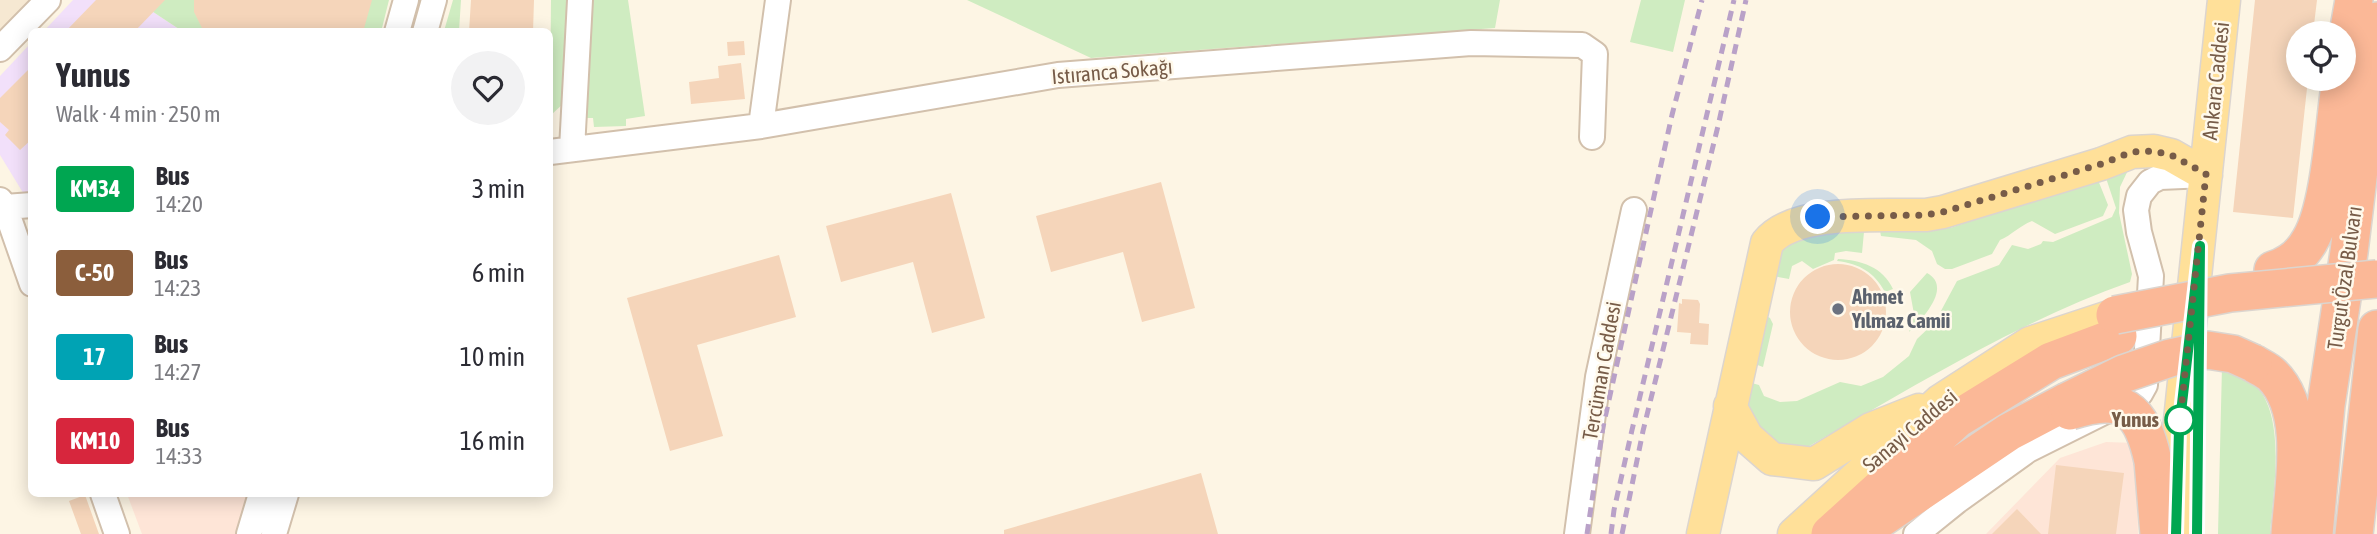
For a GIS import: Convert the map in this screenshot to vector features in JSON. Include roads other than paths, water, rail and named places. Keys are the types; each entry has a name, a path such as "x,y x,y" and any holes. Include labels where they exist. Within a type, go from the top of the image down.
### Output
{"highway":[{"path":"2350,21 2354,0"},
{"name":"Turgut Özal Bulvarı","path":"2314,534 2326,405 2349,253 2377,21"},
{"path":"1830,534 1957,419 2051,361 2206,284 2286,266 2301,253 2319,221 2339,91"},
{"path":"2117,326 2230,293 2377,279"},
{"path":"2117,326 2211,318 2291,307 2377,302"},
{"name":"Turgut Özal Bulvarı","path":"2354,534 2377,329"},
{"path":"1862,534 2009,432 2068,406 2123,374 2170,358 2207,350 2233,354 2253,363 2272,375 2286,394 2295,431 2290,534"},
{"path":"2068,406 2107,403 2124,407 2135,415 2147,435 2153,461 2159,534"}],"main road":[{"name":"Ankara Caddesi","path":"2176,534 2179,430 2224,0"},
{"path":"1703,534 1767,243 1775,232 1818,217 1926,215 1943,212 2132,152 2154,151 2171,155 2206,174"},
{"name":"Ankara Caddesi","path":"2197,534 2200,246"},
{"name":"Sanayi Caddesi","path":"1794,534 1940,401 2030,342 2117,326"},
{"path":"1730,406 1747,437 1772,458 1814,464 1871,429 1940,401"}],"street":[{"path":"398,28 406,0"},
{"path":"426,28 434,0"},
{"path":"561,150 580,0"},
{"path":"761,126 779,0"},
{"path":"0,48 39,3"},
{"name":"Istıranca Sokağı","path":"561,150 761,126 1058,75 1471,43 1582,45 1595,54 1592,137"},
{"path":"1916,534 2028,450 2140,394 2145,386 2151,276 2139,232 2136,210 2139,197 2150,182 2160,177 2206,174"},
{"path":"28,205 2,203 28,273"},
{"name":"Tercüman Caddesi","path":"1577,534 1598,377 1634,210"},
{"path":"104,497 117,534"},
{"path":"249,534 260,497"},
{"path":"274,534 285,497"}],"railway":[{"path":"1587,534 1603,427 1672,115 1702,0"},
{"path":"1611,534 1632,430 1734,0"},
{"path":"1622,534 1643,431 1746,0"}],"place":[{"name":"Ahmet Yılmaz Camii","path":"1838,309"},
{"name":"Yunus","path":"2180,420"}]}
